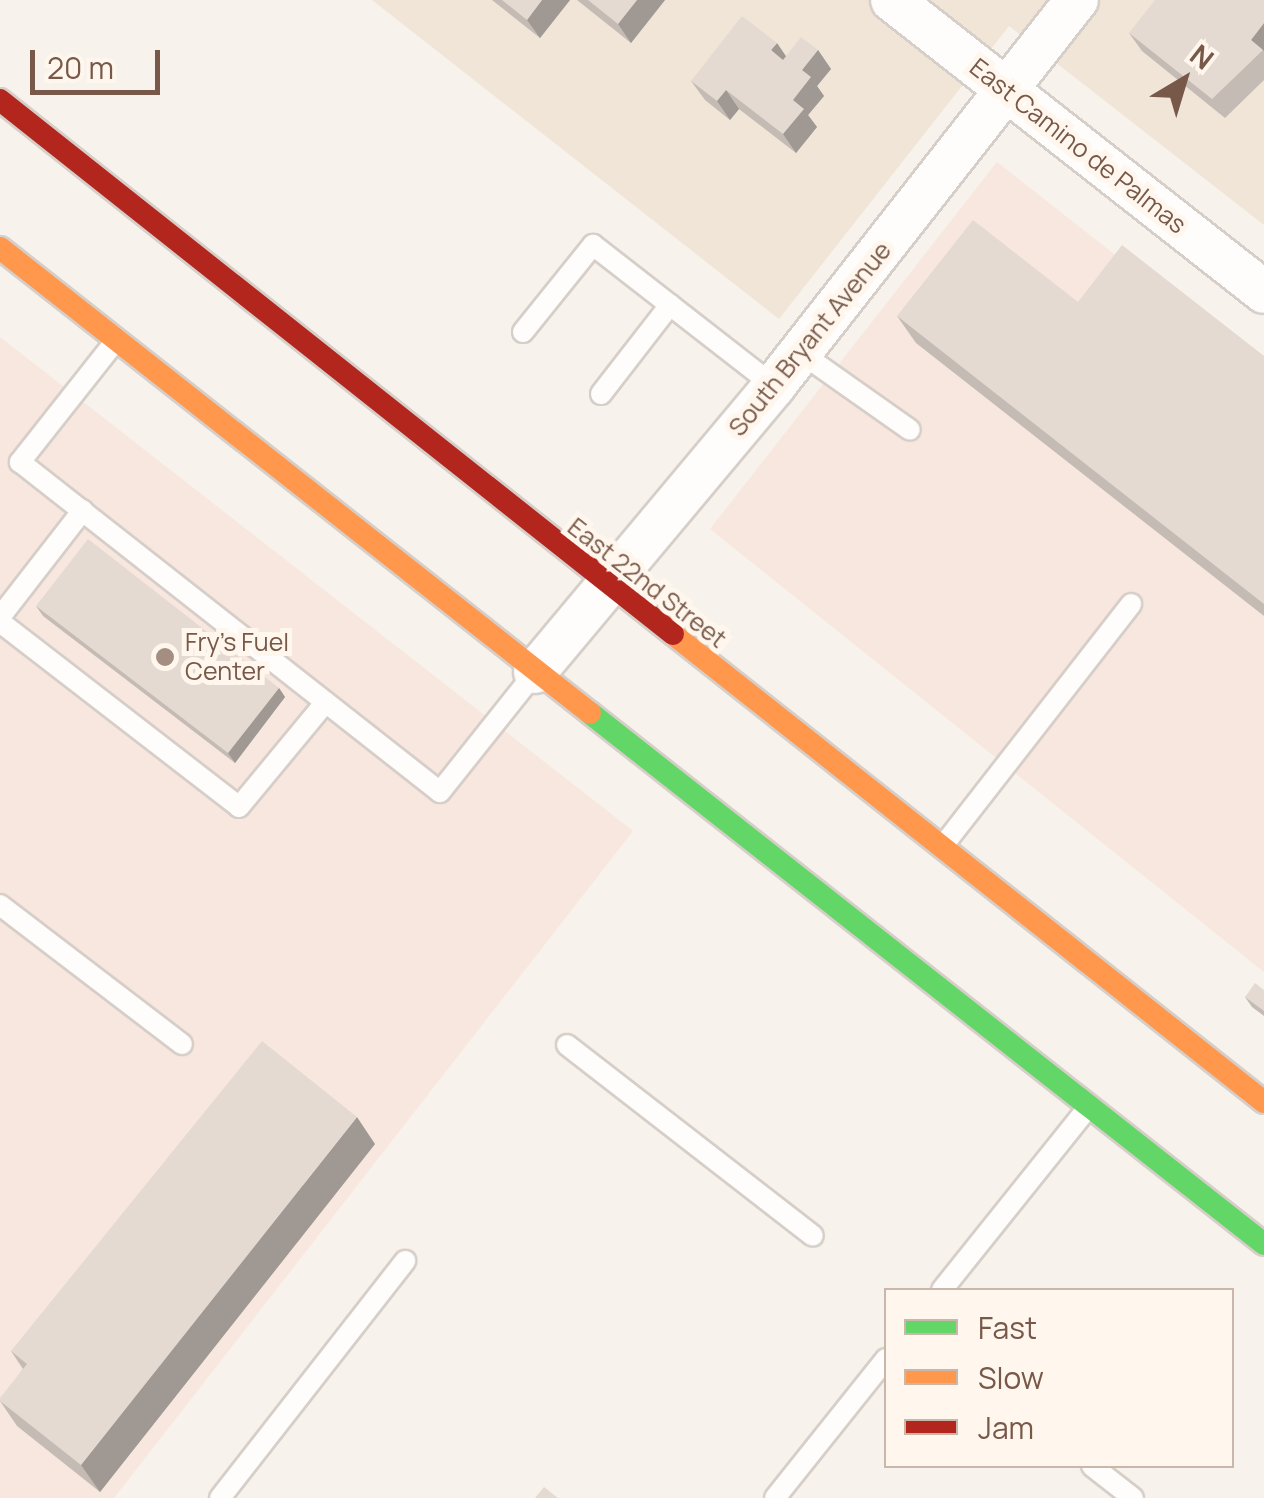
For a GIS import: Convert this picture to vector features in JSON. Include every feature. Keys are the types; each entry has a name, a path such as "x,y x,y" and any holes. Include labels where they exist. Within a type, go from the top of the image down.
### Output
{"main road":[{"name":"East 22nd Street","path":"0,100 608,588 1264,1102"},
{"path":"0,248 1264,1244"}],"street":[{"name":"East Camino de Palmas","path":"892,0 1264,292"},
{"name":"South Bryant Avenue","path":"535,672 774,386 1077,0"}],"lane":[{"path":"523,332 593,244 774,386"},
{"path":"601,394 670,305"},
{"path":"116,340 20,462 440,792 535,672"},
{"path":"801,352 910,430"},
{"path":"83,510 0,620 239,807 326,702"},
{"path":"942,848 1132,604"},
{"path":"0,905 182,1044"},
{"path":"567,1045 814,1236"},
{"path":"944,1288 1089,1107"},
{"path":"220,1498 405,1261"},
{"path":"775,1498 884,1362"},
{"path":"1095,1468 1133,1498"}],"shaded area":[{"path":"372,0 1264,0 1264,225 1009,26 779,319"},
{"path":"997,162 1264,372 1264,972 710,529"},
{"path":"0,337 633,831 114,1498 0,1498"}],"building":[{"path":"502,0 542,0 527,20"},
{"path":"588,0 637,0 618,24"},
{"path":"1155,0 1264,0 1264,23 1251,40 1263,50 1212,99 1129,33"},
{"path":"742,16 777,43 771,50 783,60 801,37 818,50 802,70 811,77 793,100 804,109 783,134 726,90 717,101 691,81"},
{"path":"973,220 1078,302 1122,245 1264,356 1264,604 897,316"},
{"name":"Fry's Fuel Center","path":"88,539 279,688 228,753 36,606"},
{"path":"1255,983 1264,990 1264,1011 1245,997"},
{"path":"262,1041 357,1117 81,1465 0,1401 27,1364 11,1351"},
{"path":"544,1487 558,1498 535,1498"}],"traffic: fast":[{"path":"590,713 1264,1244"}],"traffic: slow":[{"path":"0,248 590,713"},
{"path":"673,634 1264,1102"}],"traffic: jam":[{"path":"0,100 673,634"}],"place":[{"name":"Fry's Fuel Center","path":"165,657"}]}
